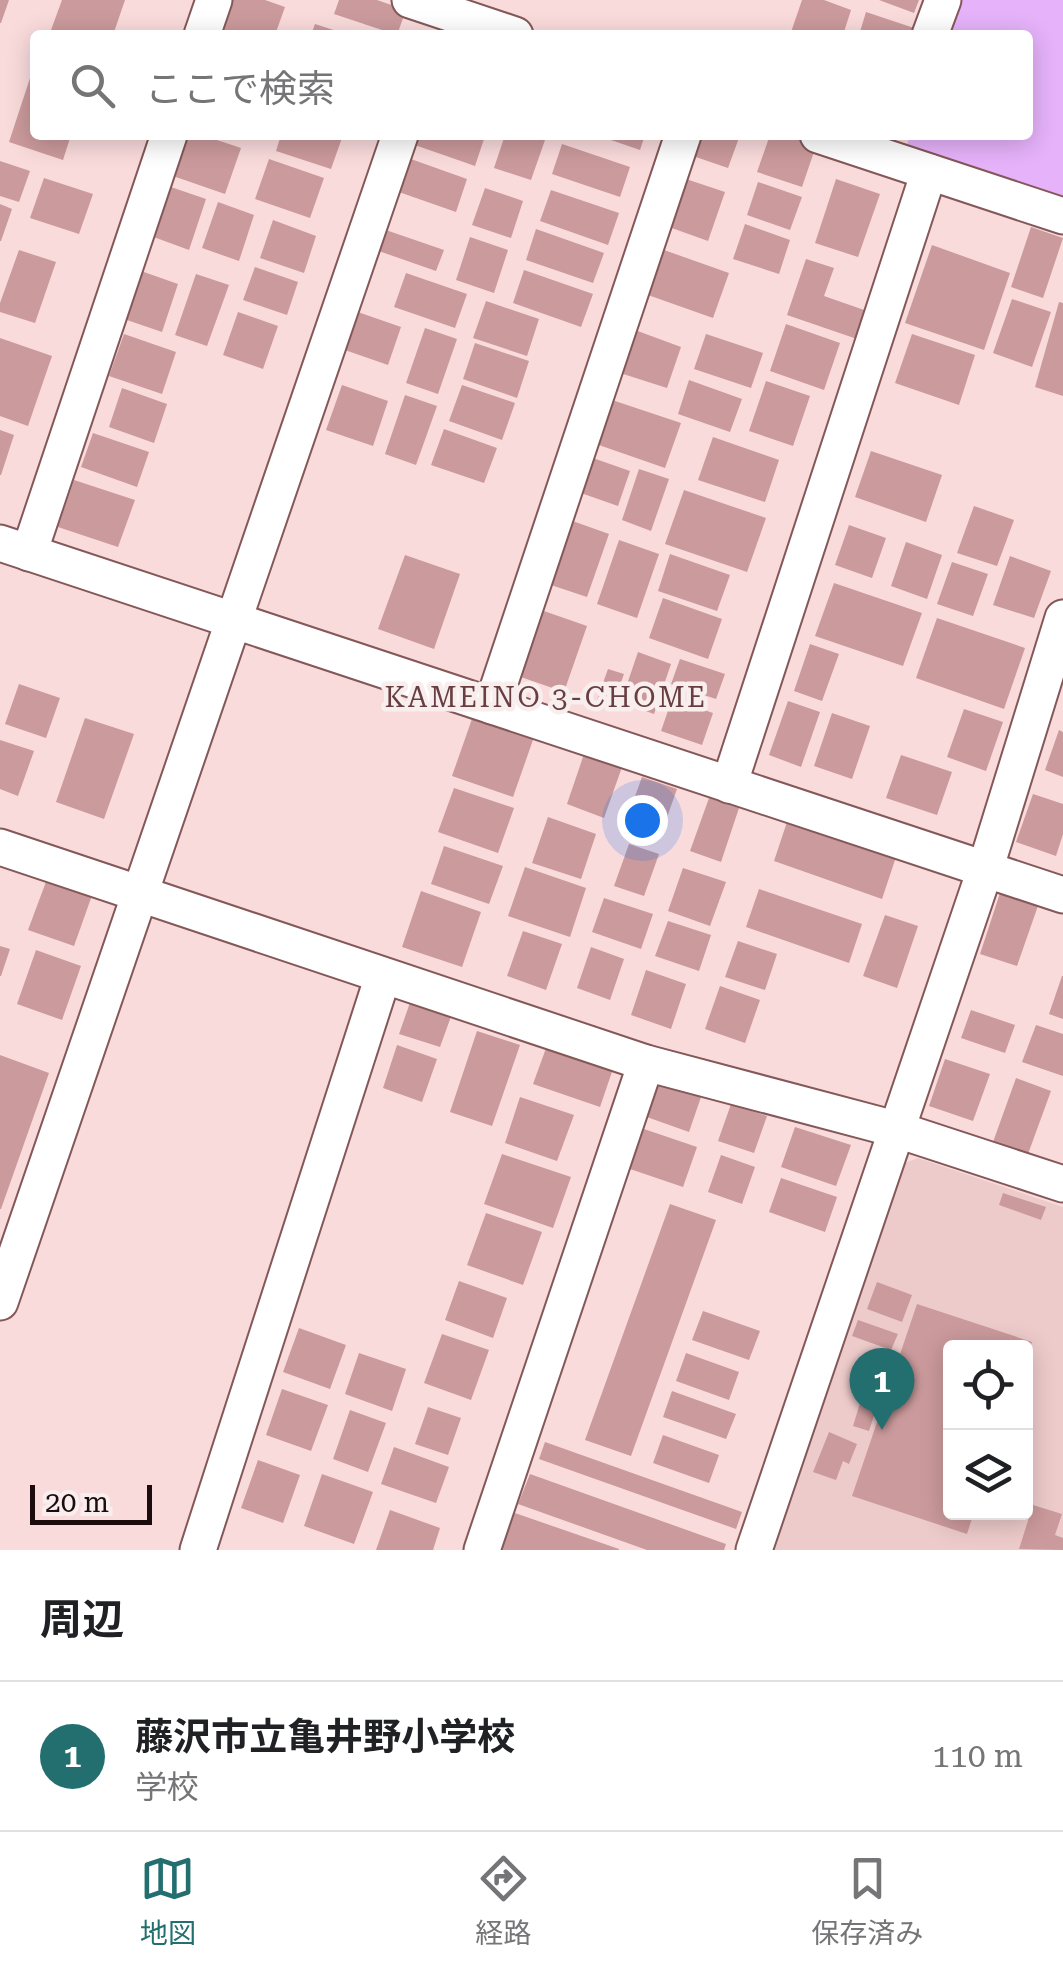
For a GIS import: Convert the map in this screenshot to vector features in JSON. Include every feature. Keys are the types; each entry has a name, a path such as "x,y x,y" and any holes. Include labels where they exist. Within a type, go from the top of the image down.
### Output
{"street":[{"path":"204,30 214,0"},
{"path":"932,30 943,0"},
{"path":"429,15 507,22"},
{"path":"167,140 14,548 1063,896"},
{"path":"0,1302 398,140"},
{"path":"492,706 681,140"},
{"path":"851,140 891,146 929,172 1063,216"},
{"path":"729,785 929,172"},
{"path":"754,1550 986,870 1063,618"},
{"path":"0,847 646,1064 895,1129 1063,1184"},
{"path":"198,1550 383,976"},
{"path":"482,1550 646,1064"}],"shaded area":[{"path":"956,0 1063,0 1063,200 906,148 908,140 1033,140 1033,30 946,30"},
{"path":"918,1158 1063,1207 1063,1550 773,1550 902,1164"}],"building":[{"path":"0,0 9,0 1,23 0,23"},
{"path":"62,0 125,0 115,30 51,30"},
{"path":"226,0 265,0 285,7 277,30 216,28"},
{"path":"339,0 377,0 406,10 399,30 382,30 334,14"},
{"path":"802,0 824,0 851,10 845,30 792,30"},
{"path":"879,0 919,0 914,13"},
{"path":"866,12 914,28 913,30 861,30"},
{"path":"30,78 30,140 69,140 63,160 9,142"},
{"path":"186,140 217,140 241,148 225,194 173,176"},
{"path":"279,140 341,140 331,169 276,151"},
{"path":"413,140 484,140 475,166 412,144"},
{"path":"503,140 545,140 531,180 494,168"},
{"path":"611,140 643,140 640,150"},
{"path":"695,140 738,140 728,168 690,155"},
{"path":"768,140 818,140 802,187 757,172"},
{"path":"562,144 630,167 620,197 552,174"},
{"path":"408,158 467,179 456,212 396,191"},
{"path":"269,159 324,178 310,218 255,199"},
{"path":"0,161 30,171 19,202 0,196"},
{"path":"44,178 93,194 79,234 30,218"},
{"path":"686,179 725,192 708,241 669,227"},
{"path":"836,179 880,194 858,257 815,243"},
{"path":"758,182 802,197 790,230 747,215"},
{"path":"168,186 206,199 189,250 151,236"},
{"path":"485,188 523,201 511,238 472,225"},
{"path":"551,190 619,213 608,245 540,221"},
{"path":"218,202 254,215 239,261 202,248"},
{"path":"0,204 12,209 1,241 0,241"},
{"path":"273,220 316,236 304,273 260,258"},
{"path":"745,224 790,240 779,274 733,259"},
{"path":"1031,227 1063,238 1043,298 1011,287"},
{"path":"380,228 444,250 436,271 373,249"},
{"path":"536,229 604,253 593,283 526,260"},
{"path":"470,237 508,250 494,293 456,280"},
{"path":"932,245 1010,273 984,350 905,323"},
{"path":"19,250 56,262 35,323 0,312"},
{"path":"664,250 729,273 713,318 648,295"},
{"path":"806,259 834,268 824,296 867,311 857,339 787,315"},
{"path":"255,267 298,282 287,315 243,300"},
{"path":"524,270 593,294 581,327 513,303"},
{"path":"141,271 178,284 162,332 124,319"},
{"path":"406,273 467,294 455,328 394,307"},
{"path":"196,274 229,285 207,346 175,335"},
{"path":"1012,299 1051,312 1032,367 993,353"},
{"path":"486,301 539,319 527,356 473,338"},
{"path":"1059,302 1063,303 1063,396 1035,387"},
{"path":"355,311 401,327 388,365 342,349"},
{"path":"238,312 278,326 263,369 223,355"},
{"path":"786,324 840,343 824,390 770,371"},
{"path":"425,328 457,339 438,394 406,383"},
{"path":"635,330 681,347 667,388 620,373"},
{"path":"124,334 176,352 162,394 109,376"},
{"path":"706,334 763,353 751,388 694,369"},
{"path":"912,334 975,355 959,405 895,383"},
{"path":"0,338 52,356 28,426 0,416"},
{"path":"475,343 529,361 517,398 463,379"},
{"path":"689,380 742,399 730,432 678,414"},
{"path":"766,381 810,396 793,446 749,431"},
{"path":"342,385 388,401 373,446 326,430"},
{"path":"462,385 515,403 502,440 449,421"},
{"path":"122,388 167,404 154,443 109,427"},
{"path":"405,395 437,406 416,465 385,454"},
{"path":"612,400 681,423 665,468 596,444"},
{"path":"444,429 497,448 484,483 431,465"},
{"path":"0,430 14,435 1,475 0,475"},
{"path":"93,433 149,452 137,487 81,467"},
{"path":"713,437 779,460 765,502 698,480"},
{"path":"871,451 942,475 926,522 855,497"},
{"path":"590,457 630,471 618,506 578,492"},
{"path":"639,469 669,479 651,531 622,520"},
{"path":"74,480 135,500 118,547 58,527"},
{"path":"684,490 766,518 747,572 665,544"},
{"path":"974,506 1014,520 997,566 957,553"},
{"path":"567,519 609,534 587,597 545,583"},
{"path":"849,525 886,538 872,578 835,565"},
{"path":"619,540 659,554 637,618 597,604"},
{"path":"906,542 942,555 927,599 891,586"},
{"path":"670,554 730,575 717,611 658,591"},
{"path":"405,555 460,574 434,649 378,629"},
{"path":"1010,556 1051,571 1034,618 993,605"},
{"path":"952,562 988,574 973,616 937,604"},
{"path":"834,583 922,613 903,666 815,636"},
{"path":"663,598 722,619 708,659 649,638"},
{"path":"541,610 587,626 564,692 518,676"},
{"path":"937,618 1025,648 1004,709 916,678"},
{"path":"810,644 839,654 822,701 794,691"},
{"path":"638,652 671,664 654,714 621,702"},
{"path":"680,659 725,674 716,699 671,684"},
{"path":"608,669 624,674 611,710 595,705"},
{"path":"19,684 60,698 46,738 5,724"},
{"path":"672,699 713,713 702,745 661,731"},
{"path":"788,701 820,712 801,767 769,755"},
{"path":"964,709 1003,722 986,771 947,757"},
{"path":"832,713 870,726 852,779 814,766"},
{"path":"473,716 534,737 513,797 452,776"},
{"path":"85,718 134,734 104,819 56,802"},
{"path":"1059,730 1063,732 1063,777 1045,770"},
{"path":"0,740 34,751 18,796 0,789"},
{"path":"584,754 622,767 604,818 567,804"},
{"path":"901,755 952,772 937,815 886,798"},
{"path":"642,777 677,789 659,840 624,827"},
{"path":"454,788 514,808 498,853 438,832"},
{"path":"1033,794 1063,804 1063,834 1056,856 1016,842"},
{"path":"709,798 739,808 721,862 690,851"},
{"path":"548,817 596,834 581,879 532,863"},
{"path":"788,819 896,857 882,899 774,861"},
{"path":"629,844 659,854 644,896 614,886"},
{"path":"444,846 503,866 489,904 431,884"},
{"path":"525,867 586,888 570,937 508,916"},
{"path":"683,868 726,882 710,926 668,911"},
{"path":"50,871 95,887 74,946 28,930"},
{"path":"1002,887 1040,900 1017,966 980,954"},
{"path":"759,889 862,924 849,963 746,927"},
{"path":"421,891 481,912 462,967 402,947"},
{"path":"604,898 653,914 641,949 592,932"},
{"path":"885,915 918,926 897,988 863,976"},
{"path":"668,921 711,935 699,971 655,956"},
{"path":"523,931 562,944 546,990 507,976"},
{"path":"738,941 777,954 765,990 725,977"},
{"path":"0,946 10,949 1,976 0,976"},
{"path":"591,947 624,959 610,1000 577,988"},
{"path":"36,950 81,966 62,1020 17,1004"},
{"path":"646,970 686,984 671,1029 631,1015"},
{"path":"1063,976 1063,1019 1049,1014"},
{"path":"720,986 760,1000 745,1043 705,1029"},
{"path":"412,997 453,1011 440,1047 399,1034"},
{"path":"971,1010 1015,1025 1005,1053 961,1038"},
{"path":"1036,1025 1063,1034 1063,1076 1022,1062"},
{"path":"477,1031 520,1045 492,1126 450,1112"},
{"path":"549,1040 615,1063 600,1107 533,1084"},
{"path":"397,1045 437,1059 422,1102 383,1088"},
{"path":"0,1055 49,1073 1,1209 0,1209"},
{"path":"945,1059 990,1074 973,1121 929,1106"},
{"path":"1016,1078 1051,1091 1028,1154 993,1142"},
{"path":"656,1082 701,1097 689,1132 644,1116"},
{"path":"520,1097 574,1115 557,1161 505,1143"},
{"path":"731,1104 767,1116 754,1153 718,1141"},
{"path":"795,1127 851,1145 836,1186 781,1167"},
{"path":"644,1129 697,1147 683,1187 630,1169"},
{"path":"502,1154 571,1177 553,1228 484,1204"},
{"path":"721,1155 755,1167 742,1204 708,1192"},
{"path":"781,1178 837,1197 825,1232 769,1212"},
{"path":"1003,1193 1046,1207 1041,1220 999,1205"},
{"path":"670,1204 716,1220 631,1456 585,1440"},
{"path":"486,1213 542,1232 523,1285 467,1265"},
{"path":"459,1281 507,1298 493,1338 445,1320"},
{"path":"877,1282 912,1295 902,1322 867,1309"},
{"path":"917,1304 1026,1340 943,1340 943,1520 971,1520 967,1534 852,1496"},
{"path":"703,1311 760,1331 749,1360 692,1340"},
{"path":"858,1320 898,1334 891,1350 852,1336"},
{"path":"299,1328 346,1345 330,1389 283,1372"},
{"path":"442,1334 489,1350 471,1400 424,1383"},
{"path":"359,1353 406,1369 392,1411 345,1394"},
{"path":"686,1353 739,1372 729,1400 676,1381"},
{"path":"873,1361 890,1366 869,1431 853,1426"},
{"path":"282,1389 328,1405 311,1451 266,1435"},
{"path":"672,1391 736,1414 726,1439 663,1417"},
{"path":"428,1407 461,1418 448,1455 415,1444"},
{"path":"350,1410 386,1423 368,1472 333,1459"},
{"path":"829,1432 857,1444 849,1464 843,1461 836,1480 813,1472"},
{"path":"663,1435 719,1455 709,1483 653,1463"},
{"path":"545,1442 742,1512 736,1529 539,1459"},
{"path":"394,1447 449,1467 436,1503 381,1484"},
{"path":"258,1460 300,1475 283,1523 241,1508"},
{"path":"322,1474 373,1492 354,1544 304,1526"},
{"path":"530,1474 726,1544 724,1550 647,1550 518,1504"},
{"path":"1033,1505 1062,1514 1055,1535 1063,1538 1063,1550 1019,1549 1028,1520 1033,1520"},
{"path":"390,1510 440,1528 433,1550 376,1550"},
{"path":"512,1512 619,1549 619,1550 499,1550"}],"place":[{"name":"藤沢市立亀井野小学校","path":"882,1430"}],"district":[{"name":"KAMEINO 3-CHOME","path":"546,697"}]}
